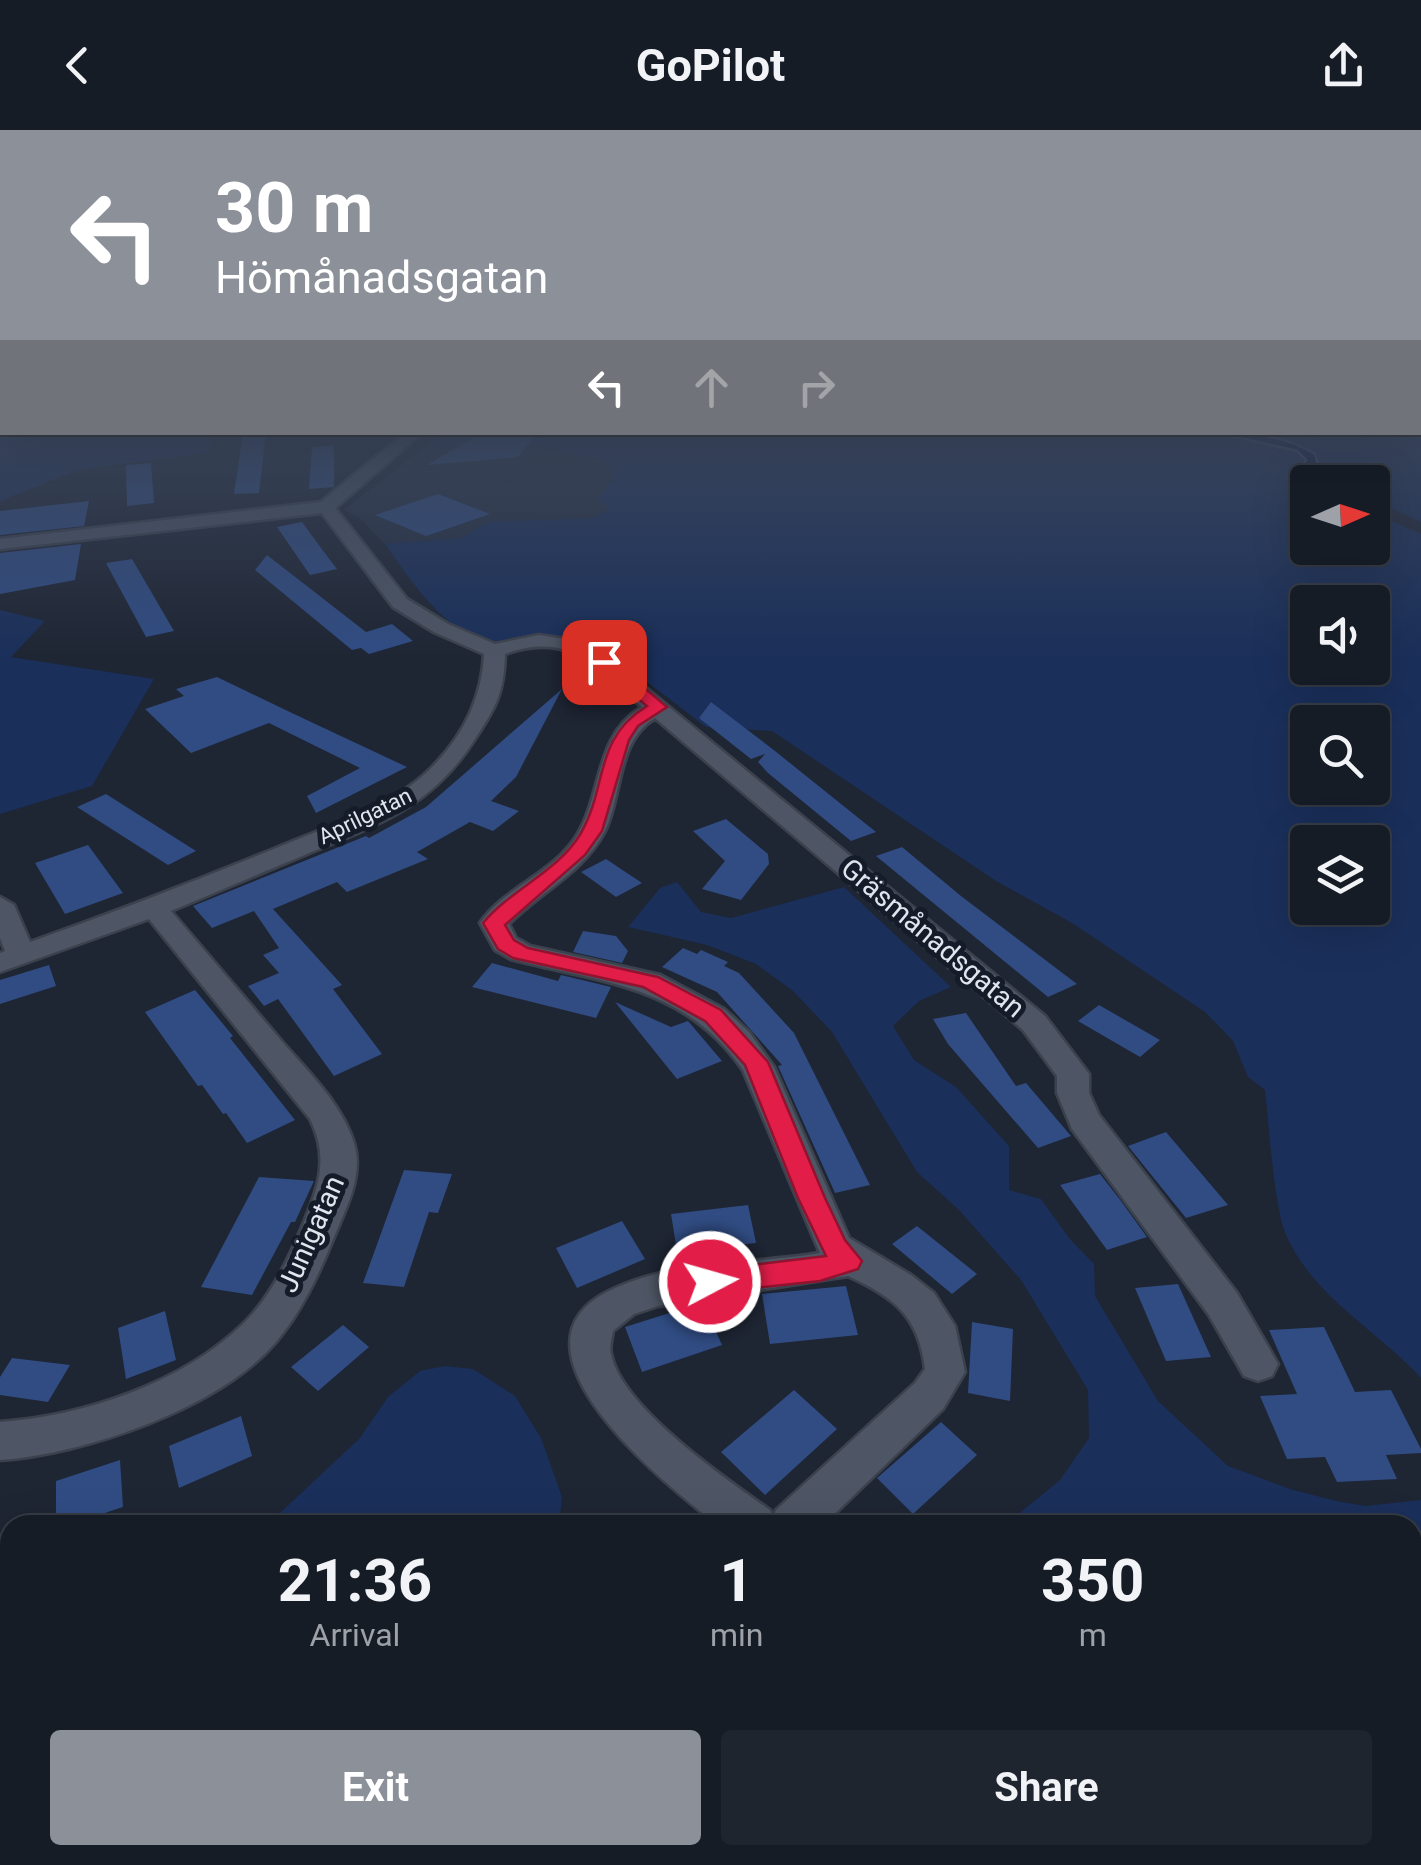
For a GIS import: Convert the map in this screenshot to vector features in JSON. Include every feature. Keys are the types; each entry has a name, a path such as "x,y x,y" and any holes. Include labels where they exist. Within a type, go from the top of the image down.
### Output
{"street":[{"path":"0,544 326,507 338,497"},
{"path":"326,507 400,603 441,628 495,651"},
{"name":"Gräsmånadsgatan","path":"495,651 545,642 584,648 1034,1022 1073,1074 1073,1093 1091,1131 1223,1304 1258,1364"},
{"name":"Aprilgatan","path":"11,960 154,908 370,818 414,794 445,768 484,708 493,689 495,651"},
{"path":"658,707 632,723 620,740 592,831 585,841 494,923 497,934 521,953 650,982 713,1016 738,1039 764,1081 835,1247 848,1261 883,1276 926,1307 937,1323 945,1372 929,1396 803,1515"},
{"path":"0,905 11,960"},
{"name":"Junigatan","path":"0,1441 48,1437 89,1424 200,1378 232,1356 258,1335 298,1274 340,1170 338,1138 322,1112 154,908"},
{"path":"740,1515 675,1467 618,1404 592,1364 589,1342 594,1325 620,1304 647,1293 686,1284 820,1270 848,1261"}],"shaded area":[{"path":"361,497 608,497 611,507 595,518 488,522 462,538 385,544 359,517 344,510"},
{"path":"600,497 1290,497 1290,565 1390,565 1390,520 1421,534 1421,1378 1330,1296 1299,1258 1282,1224 1265,1090 1248,1077 1233,1041 1205,1012 1072,923 996,881 772,731 706,727 600,646 573,640 492,641 460,629 430,603 385,544 462,538 488,522 595,518 610,507"},
{"path":"1390,497 1421,497 1421,522 1390,508"},
{"path":"0,610 45,621 11,657 154,679 92,786 0,814"},
{"path":"677,882 701,912 731,918 844,887 951,987 919,1001 893,1026 914,1060 956,1087 1009,1146 1009,1190 1041,1199 1094,1264 1095,1296 1158,1401 1228,1466 1336,1501 1365,1506 1421,1500 1421,1515 1017,1515 1060,1480 1089,1438 1088,1390 1021,1280 959,1210 917,1172 832,1032 793,991 756,964 707,945 628,927 660,888"},
{"path":"445,1366 473,1369 515,1396 541,1438 562,1497 560,1515 278,1515 359,1439 388,1397 420,1371"}],"building":[{"path":"127,497 154,497 154,503 127,506"},
{"path":"429,497 446,497 490,514 426,536 375,515"},
{"path":"89,501 84,526 0,535 0,511"},
{"path":"302,522 337,569 310,575 277,527"},
{"path":"81,544 75,580 0,594 0,553"},
{"path":"267,555 366,632 392,624 413,641 369,654 361,648 352,650 255,570"},
{"path":"132,559 174,631 146,637 106,563"},
{"path":"217,677 407,767 316,813 307,796 360,768 269,723 191,753 145,709 184,696 176,689"},
{"path":"562,689 516,777 491,801 519,811 493,831 470,822 417,852 428,859 347,892 337,882 273,909 342,985 333,989 382,1054 334,1076 278,999 264,1006 248,986 279,973 263,955 279,948 254,911 212,928 193,906 369,838 426,807"},
{"path":"711,702 876,832 851,841 768,773 758,762 765,754 751,759 699,718"},
{"path":"106,794 196,851 168,865 77,807"},
{"path":"726,819 768,854 769,864 741,900 702,889 725,861 693,831"},
{"path":"88,845 123,893 65,914 35,863"},
{"path":"902,847 1077,984 1048,997 876,856"},
{"path":"606,859 642,883 616,897 581,872"},
{"path":"583,931 616,936 628,951 622,963 573,952"},
{"path":"683,948 697,954 701,950 728,962 724,966 739,973 794,1033 870,1185 835,1193 778,1066 782,1065 717,992 662,967"},
{"path":"492,963 558,981 561,975 611,987 596,1018 472,987"},
{"path":"49,965 56,986 0,1004 0,980"},
{"path":"195,990 295,1120 247,1143 202,1085 198,1086 145,1012"},
{"path":"615,1002 671,1027 688,1021 722,1061 677,1079"},
{"path":"1099,1005 1160,1040 1140,1057 1078,1021"},
{"path":"966,1013 1016,1086 1026,1083 1071,1136 1038,1148 948,1044 933,1019"},
{"path":"1166,1132 1228,1205 1186,1218 1128,1146"},
{"path":"404,1170 452,1174 438,1213 429,1212 404,1287 363,1283"},
{"path":"1100,1174 1147,1237 1107,1250 1060,1185"},
{"path":"259,1177 314,1181 252,1295 201,1287"},
{"path":"748,1205 756,1243 677,1251 671,1214"},
{"path":"622,1221 645,1259 577,1288 556,1248"},
{"path":"917,1226 977,1274 952,1294 892,1244"},
{"path":"1178,1284 1211,1357 1166,1361 1135,1288"},
{"path":"846,1286 858,1335 770,1344 762,1294"},
{"path":"703,1303 722,1345 642,1372 625,1327 676,1311 688,1329 685,1308"},
{"path":"165,1311 176,1360 126,1379 118,1328"},
{"path":"972,1322 1013,1329 1010,1401 968,1393"},
{"path":"343,1325 369,1347 318,1391 291,1367"},
{"path":"1324,1327 1355,1392 1391,1390 1421,1449 1421,1453 1386,1455 1397,1479 1337,1482 1325,1457 1287,1459 1260,1396 1297,1394 1269,1330"},
{"path":"12,1358 70,1365 48,1402 0,1395 0,1377"},
{"path":"794,1390 837,1429 765,1495 721,1452"},
{"path":"241,1416 252,1456 179,1488 169,1446"},
{"path":"941,1422 977,1455 913,1514 877,1478"},
{"path":"120,1460 123,1507 99,1515 56,1515 56,1481"}],"route":[{"path":"604,662 658,707 632,723 620,740 592,831 578,851 494,923 505,944 521,953 650,982 713,1016 756,1062 812,1198 835,1247 848,1261 820,1270 710,1282"}]}
